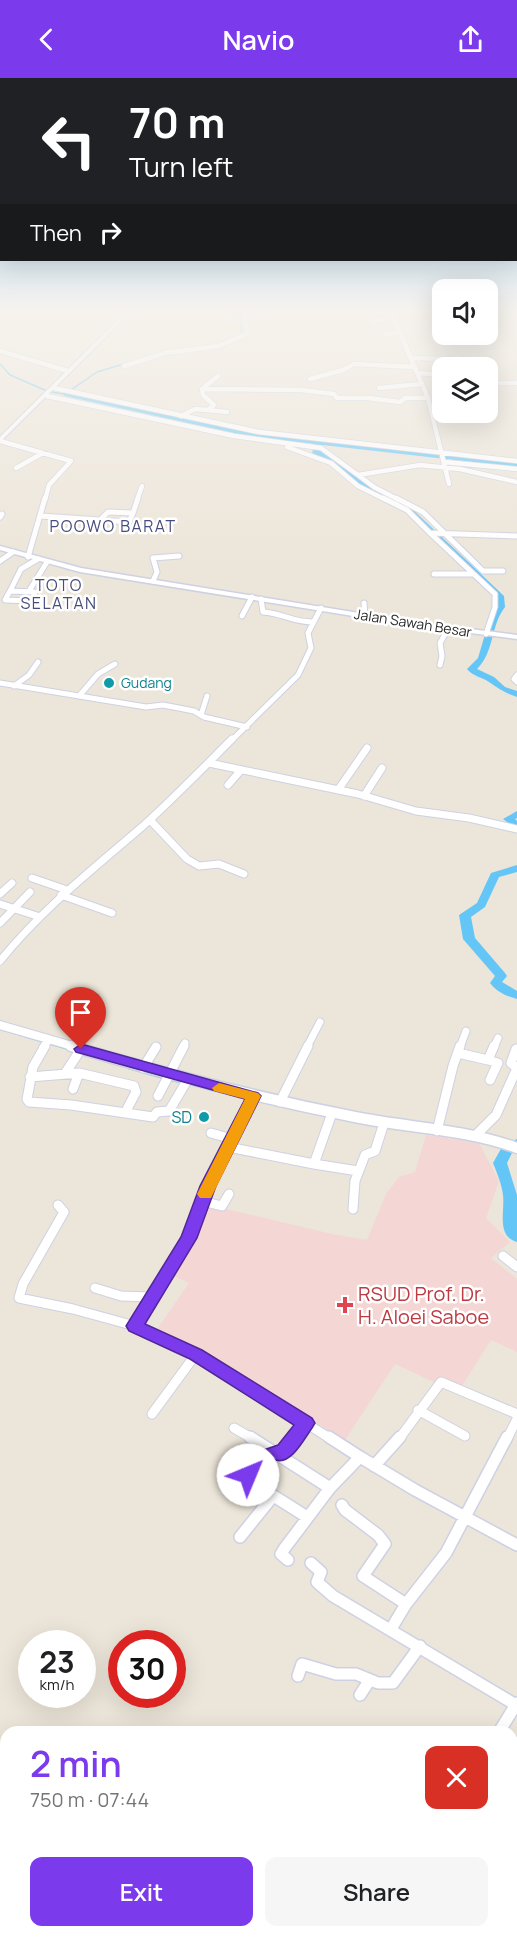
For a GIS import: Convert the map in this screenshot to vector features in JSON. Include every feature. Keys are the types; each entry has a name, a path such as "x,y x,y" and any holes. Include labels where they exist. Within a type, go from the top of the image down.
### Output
{"main road":[{"path":"0,440 45,397"},
{"name":"Jalan Sawah Besar","path":"0,548 47,562 153,581 448,629 517,637"}],"street":[{"path":"70,397 234,436 321,448 381,491 417,508 436,533 496,598 487,634"},
{"path":"93,397 267,433 517,461"},
{"path":"205,397 215,404 208,410"},
{"path":"335,397 400,402 405,398 428,398 449,484"},
{"path":"181,416 195,408 227,412"},
{"path":"0,440 70,461 49,485 28,557"},
{"path":"280,444 331,463 358,486 407,510 483,571 503,571"},
{"path":"16,468 43,453"},
{"path":"358,475 412,465 444,463 517,469"},
{"path":"444,463 517,482"},
{"path":"41,516 129,522 142,486"},
{"path":"100,520 108,512 133,513"},
{"path":"436,533 486,533 517,536"},
{"path":"0,561 13,552"},
{"path":"153,581 157,573 153,558 179,556"},
{"path":"10,591 35,592 30,602 5,600 21,569 38,559"},
{"path":"29,591 47,562"},
{"path":"434,574 473,574"},
{"path":"242,616 252,597"},
{"path":"261,599 263,612 277,613 294,622 312,622"},
{"path":"364,603 365,615"},
{"path":"0,961 10,946 64,893 150,820 247,727 302,670 311,648 308,633 321,608"},
{"path":"440,665 442,656 440,643 448,629"},
{"path":"14,686 29,675 38,662"},
{"path":"79,696 98,674 115,664"},
{"path":"517,675 514,679 517,682"},
{"path":"0,683 146,707 163,705 194,711 201,715 247,727"},
{"path":"201,715 207,696"},
{"path":"338,790 367,748"},
{"path":"209,763 364,796 416,811 461,816 517,829"},
{"path":"364,796 382,768"},
{"path":"228,785 241,770"},
{"path":"150,820 187,859 199,866 219,864 244,874"},
{"path":"32,878 112,913"},
{"path":"0,894 12,883"},
{"path":"0,923 30,892"},
{"path":"0,904 40,917"},
{"path":"280,1102 320,1022"},
{"path":"0,1025 78,1052 252,1099 280,1102 383,1125 476,1135 501,1141 517,1148"},
{"path":"437,1131 466,1031"},
{"path":"488,1060 498,1038"},
{"path":"48,1042 35,1059 30,1077 27,1099 29,1102 71,1105 153,1117 157,1112 168,1111 186,1083"},
{"path":"158,1096 185,1043"},
{"path":"143,1068 156,1047"},
{"path":"476,1135 496,1115 517,1068 511,1063 516,1049"},
{"path":"66,1072 78,1052"},
{"path":"458,1053 498,1063 490,1080"},
{"path":"30,1077 54,1077 66,1072 79,1073 134,1086 135,1092 125,1113"},
{"path":"73,1089 79,1073"},
{"path":"135,1326 189,1238 202,1201 252,1099"},
{"path":"314,1164 331,1115"},
{"path":"353,1209 354,1186 358,1171 365,1155 375,1151 383,1125"},
{"path":"211,1133 230,1143 314,1164 358,1171"},
{"path":"202,1201 222,1206 229,1194"},
{"path":"58,1205 63,1210 62,1217 23,1284 19,1298 73,1309 135,1326 196,1354 374,1466 517,1545"},
{"path":"503,1256 517,1267"},
{"path":"95,1288 121,1296 151,1297"},
{"path":"152,1414 196,1354"},
{"path":"374,1466 398,1440 418,1410 441,1382 517,1414"},
{"path":"418,1410 465,1436"},
{"path":"306,1423 279,1453 255,1464 248,1475 253,1484 307,1517"},
{"path":"391,1629 406,1604 437,1567 515,1426"},
{"path":"234,1428 279,1453 330,1488"},
{"path":"288,1560 281,1554 330,1488 360,1457"},
{"path":"240,1537 273,1496"},
{"path":"342,1505 345,1510 378,1535 385,1544 363,1576 406,1604"},
{"path":"311,1563 321,1572 317,1582 319,1586 516,1704 503,1726"},
{"path":"298,1676 302,1664 328,1673 358,1675 379,1684 393,1683 420,1646"},
{"path":"360,1695 369,1681"}],"shaded area":[{"name":"RSUD Prof. Dr. H. Aloei Saboe","path":"426,1135 479,1143 499,1181 486,1218 510,1242 491,1258 517,1279 517,1352 491,1340 460,1389 436,1383 395,1364 345,1440 158,1328 189,1283 172,1275 209,1205 367,1240 386,1194 399,1177 415,1172"}],"waterway":[{"path":"78,397 252,435 517,465"},
{"path":"319,442 315,451 380,495"},
{"path":"404,506 500,596 501,607 495,614 482,659 472,669 477,674 491,679 502,689 517,694"},
{"path":"517,814 508,819 517,826"},
{"path":"517,868 495,875 482,904 478,909 465,915 469,939 501,976 496,983 504,990 517,995"},
{"path":"0,1029 68,1049"},
{"path":"128,1068 163,1078"},
{"path":"171,1080 183,1083"},
{"path":"517,1144 507,1150 500,1163 510,1195 510,1228 517,1237"}],"slow traffic":[{"path":"205,1194 253,1096 219,1088"}],"place":[{"name":"Gudang","path":"109,683"},
{"name":"SD","path":"204,1117"},
{"name":"RSUD Prof. Dr. H. Aloei Saboe","path":"345,1305"}],"district":[{"name":"POOWO BARAT","path":"113,526"},
{"name":"TOTO SELATAN","path":"59,594"}],"route":[{"path":"81,1049 143,1068 253,1096 208,1186 189,1238 135,1326 196,1354 306,1423 281,1455 276,1452 261,1458 249,1470 248,1475"}]}
